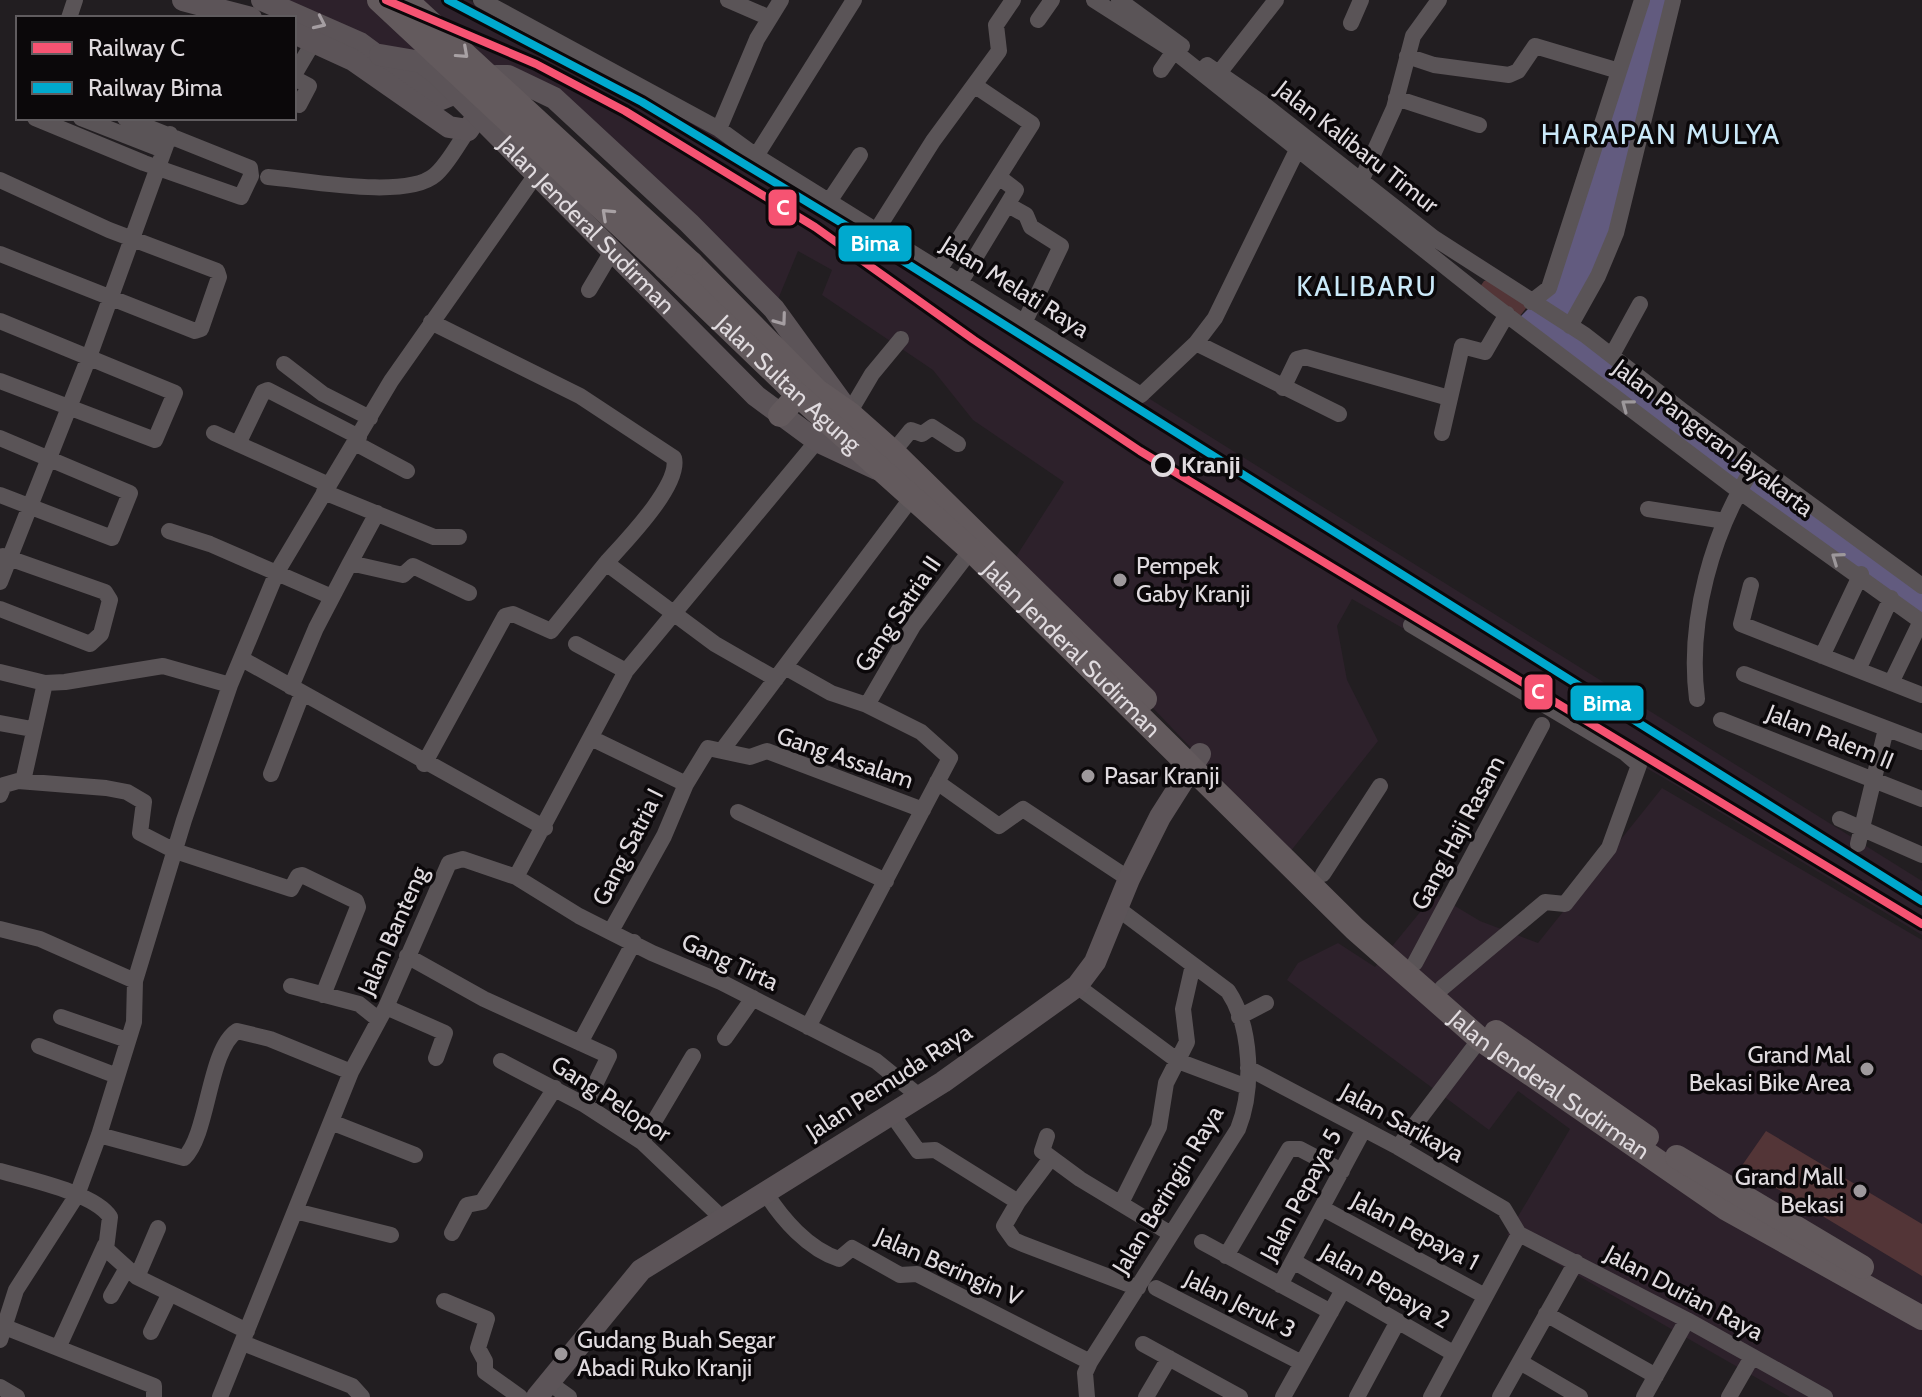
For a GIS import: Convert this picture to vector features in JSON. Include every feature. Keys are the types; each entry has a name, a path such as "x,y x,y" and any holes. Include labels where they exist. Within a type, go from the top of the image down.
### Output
{"highway":[{"name":"Jalan Sultan Agung","path":"379,0 665,267 888,461"},
{"name":"Jalan Sultan Agung","path":"406,0 691,263 807,393"},
{"path":"780,415 807,393"},
{"name":"Jalan Jenderal Sudirman","path":"807,393 849,413 913,496 1323,874 1348,911 1497,1033 1770,1235 1922,1318"},
{"name":"Jalan Jenderal Sudirman","path":"888,461 1480,1039 1666,1160 1922,1301"}],"main road":[{"path":"183,0 245,16"},
{"path":"262,0 327,26 441,99 458,95 496,76 524,83"},
{"path":"304,37 393,85 437,121 473,124 487,101 498,91 524,83"},
{"name":"Jalan Jenderal Sudirman","path":"524,83 554,98 577,117 729,262 774,309 849,413"},
{"name":"Jalan Jenderal Sudirman","path":"458,95 473,124 495,135 611,253 780,415 817,441 888,461"},
{"name":"Jalan Pemuda Raya","path":"542,1390 641,1270 919,1096 1077,986 1095,962 1129,879 1195,759"}],"street":[{"name":"Jalan Melati Raya","path":"481,0 509,7 719,129 756,156 941,267 1141,395 1196,343 1225,299 1298,148"},
{"path":"728,0 770,18"},
{"path":"719,129 757,39 781,0"},
{"path":"756,156 854,0"},
{"path":"878,228 933,141 999,51 996,25 1013,0"},
{"path":"1038,20 1052,0"},
{"name":"Jalan Kalibaru Timur","path":"1094,0 1174,51 1298,148 1449,258 1492,279 1570,326"},
{"name":"Jalan Kalibaru Timur","path":"1119,0 1361,181 1449,258 1477,291"},
{"path":"1219,73 1276,0"},
{"path":"1351,23 1361,0"},
{"path":"1361,181 1396,98 1413,36 1438,0"},
{"path":"1531,302 1549,288 1642,0"},
{"path":"1570,326 1598,276 1616,233 1673,0"},
{"path":"296,68 304,37"},
{"path":"1407,56 1434,65 1509,75 1518,71 1535,46 1619,71"},
{"path":"1161,70 1174,51"},
{"path":"296,77 309,86 299,105"},
{"path":"941,267 1030,130 1031,122 974,85"},
{"path":"1396,98 1479,125"},
{"path":"40,120 238,198 251,176 250,168 88,120"},
{"path":"128,120 166,142"},
{"path":"268,177 384,187 424,183 437,174 473,124"},
{"path":"0,582 5,557 30,508 89,357 166,142"},
{"path":"830,200 860,155"},
{"path":"154,1397 154,1386 59,1346 3,1334 23,1276 77,1195 99,1135 134,1022 135,981 175,851 230,685 277,572 431,322 535,176"},
{"path":"961,281 1016,187 999,177"},
{"path":"0,180 217,271 219,277 198,331 0,254"},
{"path":"1008,205 1026,215 1031,227 1061,246 1025,321"},
{"path":"589,290 611,253"},
{"path":"1477,291 1484,281 1492,279"},
{"name":"Jalan Pangeran Jayakarta","path":"1477,291 1921,621"},
{"path":"1612,355 1640,304"},
{"path":"1442,433 1462,346 1485,352 1507,314"},
{"path":"0,321 174,392 157,438 67,409 0,381"},
{"path":"424,764 505,616 513,614 551,631 662,492 676,468 674,458 580,396 431,322"},
{"name":"Jalan Pangeran Jayakarta","path":"1570,326 1922,585"},
{"path":"849,413 872,374 901,339"},
{"path":"1196,343 1339,414"},
{"path":"1283,388 1297,359 1305,357 1449,398"},
{"path":"284,364 323,394 370,418"},
{"path":"238,444 263,392 268,390 407,471"},
{"path":"888,461 911,430 922,434 931,427 958,444"},
{"path":"214,433 377,513 434,537 459,537"},
{"path":"0,438 129,490 114,537 0,495"},
{"path":"516,877 545,828 626,671 817,441"},
{"path":"1697,699 1698,628 1706,583 1725,521 1755,465"},
{"path":"591,738 686,784 708,748 723,749 913,496"},
{"path":"1648,509 1725,521"},
{"path":"271,774 297,690 332,597 377,513"},
{"path":"169,531 277,572 332,597"},
{"name":"Gang Satria II","path":"867,705 913,626 971,550"},
{"path":"0,609 90,644 101,634 110,600 105,592 5,557"},
{"path":"350,563 403,575 413,566 469,593"},
{"path":"606,563 639,590 675,611 715,644 867,705 921,732 950,758 808,1027"},
{"path":"1822,656 1861,574"},
{"path":"1751,585 1741,624 1922,695"},
{"path":"1858,670 1891,598"},
{"path":"1891,683 1921,621"},
{"path":"1411,625 1625,753 1639,765 1609,848 1565,904 1545,902 1442,988"},
{"path":"576,644 626,671"},
{"path":"242,659 424,764 545,828"},
{"path":"0,672 45,683 101,678 163,666 230,685"},
{"path":"1744,674 1922,742"},
{"path":"23,781 32,729 45,683"},
{"name":"Jalan Palem II","path":"1721,720 1922,799"},
{"path":"0,723 32,729"},
{"name":"Gang Haji Rasam","path":"1415,963 1542,725"},
{"path":"1859,836 1886,729"},
{"name":"Gang Assalam","path":"723,749 750,757 767,751 923,810"},
{"path":"0,795 4,785 23,781 106,788 142,799 140,833 175,851 291,889 298,876 302,875 356,901 358,907 323,995"},
{"name":"Gang Assalam","path":"937,782 999,826 1023,809 1129,879"},
{"name":"Gang Satria I","path":"611,931 664,836 686,784"},
{"path":"1323,874 1380,786"},
{"path":"738,812 886,881"},
{"path":"1840,819 1859,836 1922,855"},
{"name":"Jalan Banteng","path":"220,1397 351,1072 382,1013 449,863 463,859 516,877"},
{"name":"Gang Tirta","path":"516,877 611,931 876,1061 919,1096"},
{"name":"Jalan Beringin Raya","path":"1087,1397 1085,1373 1090,1362 1238,1129 1247,1087 1255,1071 1228,991 1117,908"},
{"path":"0,929 40,939 135,981"},
{"path":"580,1043 634,942"},
{"path":"407,956 484,999 610,1058 585,1105"},
{"path":"1121,1203 1159,1127 1166,1083 1187,1042 1183,1009 1193,965"},
{"path":"291,986 359,1004 445,1033 436,1058"},
{"path":"1077,986 1178,1061 1247,1087"},
{"path":"725,1038 753,998"},
{"path":"1239,1017 1266,1003"},
{"path":"61,1017 127,1040"},
{"path":"99,1135 184,1158 222,1054 230,1036 237,1031 270,1039 351,1072"},
{"path":"1398,1147 1480,1039"},
{"path":"39,1046 117,1076"},
{"path":"642,1142 693,1056"},
{"name":"Gang Pelopor","path":"501,1061 585,1105 642,1142 723,1219"},
{"name":"Jalan Sarikaya","path":"1255,1071 1398,1147 1504,1209 1519,1234"},
{"path":"452,1233 467,1205 482,1202 555,1088"},
{"path":"891,1113 918,1151 935,1150 1018,1202"},
{"path":"331,1122 415,1155"},
{"name":"Jalan Pepaya 5","path":"1280,1285 1364,1129"},
{"path":"1047,1136 1040,1147 1051,1158 1171,1234"},
{"path":"1226,1256 1289,1149 1300,1149 1342,1171"},
{"path":"1051,1158 1004,1226 1014,1240 1138,1288"},
{"path":"0,1171 77,1195 108,1213 105,1245 59,1346"},
{"name":"Jalan Beringin V","path":"765,1192 794,1229 827,1254 839,1259 852,1248 900,1275 917,1274 1090,1362"},
{"name":"Jalan Pepaya 1","path":"1322,1208 1485,1296"},
{"path":"295,1211 391,1235"},
{"path":"111,1296 132,1272 158,1228"},
{"path":"1431,1397 1519,1234"},
{"name":"Jalan Durian Raya","path":"1519,1234 1687,1320 1825,1397"},
{"path":"1202,1242 1331,1312"},
{"path":"105,1245 132,1272 169,1295 245,1337 352,1386 362,1397"},
{"name":"Jalan Pepaya 2","path":"1293,1261 1453,1353"},
{"path":"1500,1397 1576,1262"},
{"name":"Jalan Jeruk 3","path":"1156,1288 1302,1363"},
{"path":"1283,1397 1343,1290"},
{"path":"151,1332 169,1295"},
{"path":"444,1301 487,1319 478,1348 485,1361 485,1372 520,1397"},
{"path":"1546,1314 1656,1376"},
{"path":"1644,1397 1687,1320"},
{"path":"1357,1397 1398,1321"},
{"path":"1143,1344 1169,1358 1217,1392 1240,1397"},
{"path":"1729,1397 1752,1357"},
{"path":"1146,1397 1169,1358"},
{"path":"1520,1362 1580,1397"},
{"path":"0,1387 17,1397"},
{"path":"542,1390 569,1397"}],"shaded area":[{"path":"262,0 469,0 625,81 1025,321 1922,881 1922,935 1667,780 1352,599 1337,626 1347,680 1378,741 1290,852 1133,687 1010,566 1064,482 973,420 933,370 822,295 832,270 798,251 774,309 524,83 458,95"},
{"path":"1642,0 1673,0 1616,233 1570,326 1922,586 1922,622 1516,321 1549,288"},
{"path":"1492,279 1531,302 1516,321 1477,291 1484,281"},
{"path":"1662,788 1922,940 1922,1397 1790,1397 1507,1235 1570,1129 1518,1091 1489,1130 1287,980 1298,963 1338,943 1375,967 1435,894 1480,921 1538,943"},
{"path":"1766,1131 1922,1224 1922,1276 1741,1167"}],"rail line":[{"name":"C","path":"386,0 536,64 625,111 815,227 974,340 1140,451 1922,924"},
{"name":"Bima","path":"448,0 642,102 860,234 1922,901"}],"place":[{"name":"Kranji","path":"1163,465"},
{"name":"Pempek Gaby Kranji","path":"1120,580"},
{"name":"Pasar Kranji","path":"1088,776"},
{"name":"Grand Mal Bekasi Bike Area","path":"1867,1069"},
{"name":"Grand Mall Bekasi","path":"1860,1191"},
{"name":"Gudang Buah Segar Abadi Ruko Kranji","path":"561,1354"}],"district":[{"name":"HARAPAN MULYA","path":"1661,134"},
{"name":"KALIBARU","path":"1367,286"}]}
